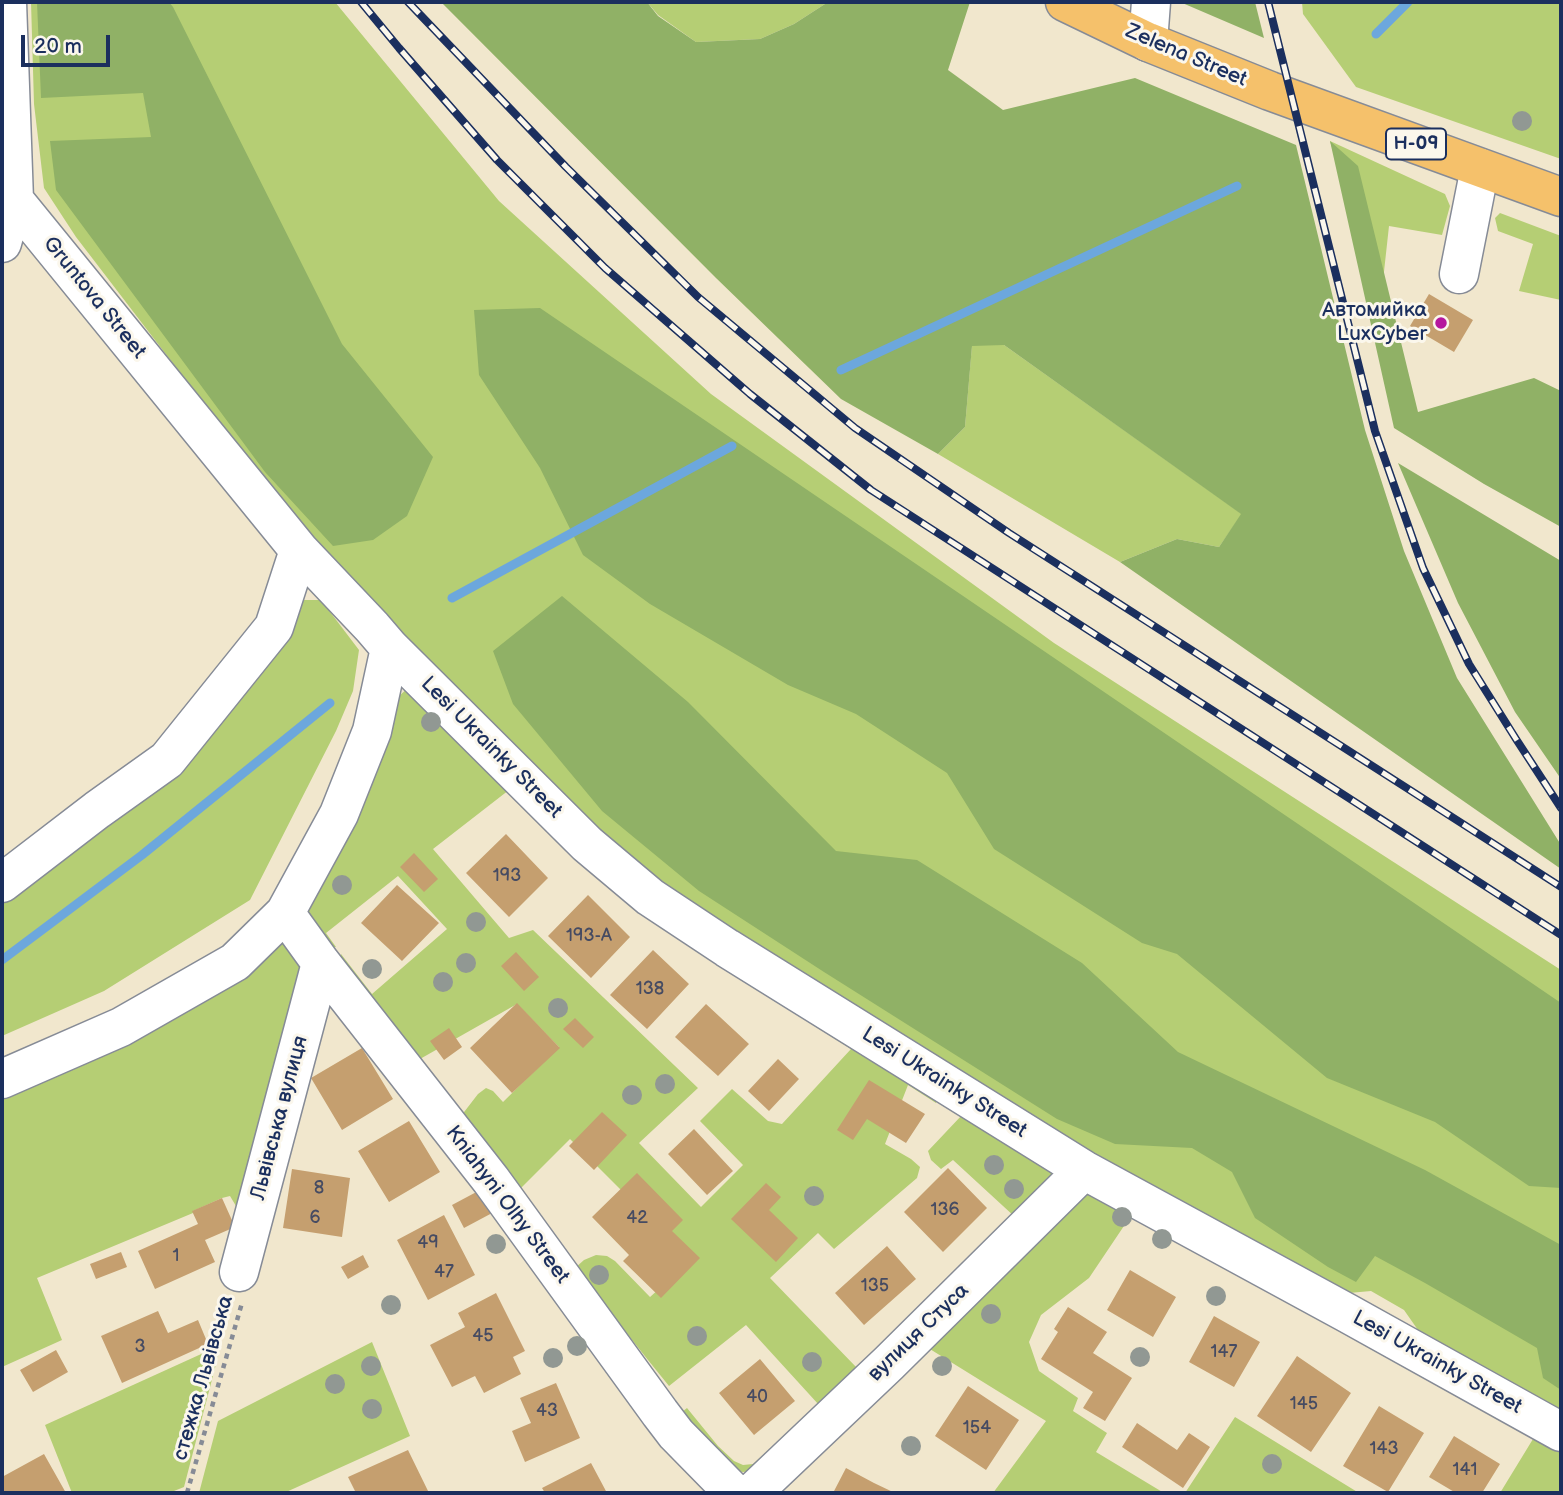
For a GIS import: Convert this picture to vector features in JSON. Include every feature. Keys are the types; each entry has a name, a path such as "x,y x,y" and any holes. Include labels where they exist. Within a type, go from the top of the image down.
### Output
{"main road":[{"name":"Zelena Street","path":"1065,2 1148,42 1270,91 1480,168"},
{"name":"Н-09","path":"1480,168 1561,197"}],"street":[{"path":"2,243 14,200 7,2"},
{"path":"1148,42 1151,2"},
{"path":"1459,274 1480,168"},
{"name":"Gruntova Street","path":"14,200 299,550 390,648"},
{"path":"2,883 97,810 167,761 274,627 299,550"},
{"path":"2,1079 121,1027 235,962 285,913 344,802 372,731 390,648"},
{"name":"Lesi Ukrainky Street","path":"390,648 587,844 650,897 727,948 1084,1170 1561,1432"},
{"name":"Kniahyni Olhy Street","path":"285,913 491,1180 676,1434 734,1493"},
{"name":"Львівська вулиця","path":"239,1272 321,963"},
{"name":"вулиця Стуса","path":"752,1493 889,1363 1084,1170"}],"path":[{"name":"стежка Львівська","path":"187,1493 246,1289 239,1272"}],"green space":[{"path":"31,2 335,2 499,201 711,394 1054,643 1561,970 1561,1413 1418,1330 1404,1310 1371,1291 1349,1293 1108,1165 673,903 538,774 325,553 204,404 76,237 44,188 34,104"},
{"path":"37,2 169,2 173,7 342,344 433,457 407,516 373,540 333,546 265,472 56,190 50,141 151,137 143,93 41,98"},
{"path":"441,2 647,2 658,16 696,42 760,39 794,24 828,2 970,2 948,70 1003,110 1135,78 1296,145 1365,430 1404,551 1457,678 1561,845 1561,869 1120,562 1177,539 1219,547 1241,514 1004,345 972,346 965,427 938,454 841,399 716,278"},
{"path":"647,2 828,2 794,24 760,39 696,42 658,15"},
{"path":"1180,2 1255,2 1264,38"},
{"path":"1302,2 1561,2 1561,159 1356,87 1303,14"},
{"path":"1330,141 1445,194 1450,206 1442,235 1389,226 1380,308"},
{"path":"1330,141 1358,166 1418,412 1534,378 1561,391 1561,527 1484,484 1394,428"},
{"path":"1500,213 1561,236 1561,300 1519,291 1533,244 1498,231 1495,218"},
{"path":"540,308 1561,1003 1561,1188 1529,1186 1435,1122 1327,1078 1177,954 1142,943 994,849 947,773 856,714 788,685 650,604 583,555 540,468 479,375 474,310"},
{"path":"972,345 1004,345 1242,514 1219,547 1177,539 1120,562 938,454 965,427"},
{"path":"1398,463 1561,561 1561,779 1515,712 1458,603"},
{"path":"562,596 688,702 836,851 917,860 1082,963 1178,1052 1425,1170 1561,1245 1561,1390 1543,1378 1537,1348 1375,1256 1356,1282 1328,1267 1255,1218 1232,1172 1192,1148 1115,1144 1057,1119 699,891 602,811 513,704 493,651"},
{"path":"303,600 321,600 359,650 353,691 336,731 250,900 104,991 2,1036 2,899"},
{"path":"408,688 509,790 433,849 509,938 533,930 698,1088 639,1143 701,1207 743,1165 700,1121 732,1089 768,1121 782,1124 851,1049 802,1018 807,1017 937,1097 936,1103 908,1085 885,1144 920,1167 917,1178 834,1249 818,1233 770,1278 857,1368 819,1405 746,1325 669,1386 648,1360 575,1268 596,1255 607,1256 650,1297 689,1262 570,1139 517,1192 461,1116 486,1088 493,1091 503,1102 559,1047 517,1004 420,1059 396,1027 391,1027 340,959 341,954 372,994 447,929 398,876 326,933 336,947 329,947 309,918 308,901 399,696"},
{"path":"286,943 307,965 242,1216 230,1196 222,1198 193,1213 37,1278 62,1340 2,1367 2,1089 275,944"},
{"path":"962,1115 1053,1172 1051,1179 1015,1217 953,1160 941,1169 931,1160 928,1151"},
{"path":"1088,1185 1134,1211 1089,1278 1041,1315 1029,1342 1039,1371 1078,1398 1073,1411 1107,1433 1096,1452 1164,1493 993,1493 1046,1421 925,1346"},
{"path":"372,1342 410,1436 284,1493 199,1493 218,1421"},
{"path":"221,1345 184,1487 169,1493 72,1493 45,1425"},
{"path":"687,1408 718,1446 734,1461 743,1465 753,1464 804,1418 754,1471 743,1472 734,1471 682,1412"},
{"path":"1235,1417 1359,1493 1185,1493"},
{"path":"1535,1434 1561,1445 1561,1493 1500,1493 1533,1439 1531,1438"}],"building":[{"name":"Автомийка LuxCyber","path":"1429,294 1473,320 1454,352 1410,326"},
{"path":"506,834 548,878 509,917 466,873"},
{"path":"414,853 438,879 424,892 400,867"},
{"path":"397,885 439,923 402,961 361,923"},
{"path":"588,895 630,937 591,978 548,936"},
{"path":"653,950 689,984 647,1029 610,995"},
{"path":"516,952 539,977 524,991 501,966"},
{"path":"517,1003 560,1048 512,1093 470,1048"},
{"path":"706,1004 749,1044 718,1076 675,1037"},
{"path":"575,1018 594,1037 583,1048 563,1029"},
{"path":"449,1028 462,1047 444,1060 430,1041"},
{"path":"362,1048 393,1099 342,1130 311,1078"},
{"path":"778,1059 799,1079 769,1111 748,1091"},
{"path":"869,1080 925,1114 906,1143 867,1119 853,1140 837,1130"},
{"path":"602,1112 627,1135 594,1170 569,1146"},
{"path":"409,1121 440,1172 389,1202 358,1151"},
{"path":"694,1129 733,1171 707,1195 668,1154"},
{"path":"948,1168 987,1208 943,1252 904,1212"},
{"path":"292,1169 350,1178 342,1237 283,1228"},
{"path":"637,1173 683,1220 672,1231 700,1258 661,1298 623,1261 629,1255 592,1217"},
{"path":"766,1183 781,1197 769,1210 798,1238 776,1262 731,1219"},
{"path":"482,1189 494,1212 464,1228 452,1205"},
{"path":"222,1198 235,1227 205,1240 215,1262 155,1289 138,1251 198,1224 192,1211"},
{"path":"444,1215 475,1275 428,1300 397,1240"},
{"path":"887,1246 916,1279 864,1325 835,1293"},
{"path":"121,1252 127,1267 96,1279 90,1264"},
{"path":"363,1255 369,1267 348,1279 341,1267"},
{"path":"1130,1270 1176,1297 1153,1337 1107,1310"},
{"path":"496,1293 525,1351 513,1357 521,1374 484,1393 475,1376 452,1387 430,1345 465,1327 458,1313"},
{"path":"1068,1307 1107,1332 1093,1353 1132,1378 1105,1421 1083,1408 1093,1392 1041,1359 1058,1332 1054,1329"},
{"path":"158,1311 168,1333 198,1320 208,1344 122,1383 101,1336"},
{"path":"1214,1316 1260,1342 1234,1387 1189,1362"},
{"path":"56,1350 68,1372 33,1392 20,1370"},
{"path":"1297,1356 1351,1393 1311,1452 1257,1416"},
{"path":"760,1359 795,1401 754,1435 719,1393"},
{"path":"556,1383 580,1438 525,1462 512,1431 531,1423 520,1398"},
{"path":"968,1386 1019,1420 986,1470 935,1436"},
{"path":"1379,1406 1424,1433 1388,1492 1343,1466"},
{"path":"1137,1423 1177,1450 1189,1433 1210,1447 1183,1488 1122,1447"},
{"path":"1454,1436 1500,1464 1482,1493 1456,1493 1429,1477"},
{"path":"408,1450 429,1493 356,1493 348,1477"},
{"path":"44,1454 66,1493 2,1493 2,1477"},
{"path":"591,1463 607,1493 545,1493 542,1488"},
{"path":"846,1468 874,1483 895,1493 833,1493"}],"waterway":[{"path":"1376,34 1408,2"},
{"path":"841,370 1237,186"},
{"path":"452,598 732,446"},
{"path":"2,960 142,855 330,703"}],"railway":[{"path":"361,2 497,160 605,268 750,394 871,490 1561,935"},
{"path":"408,2 566,167 698,297 855,428 1009,533 1561,887"},
{"path":"1268,2 1375,431 1423,568 1469,664 1561,808"}],"place":[{"name":"Автомийка LuxCyber","path":"1441,323"}]}
